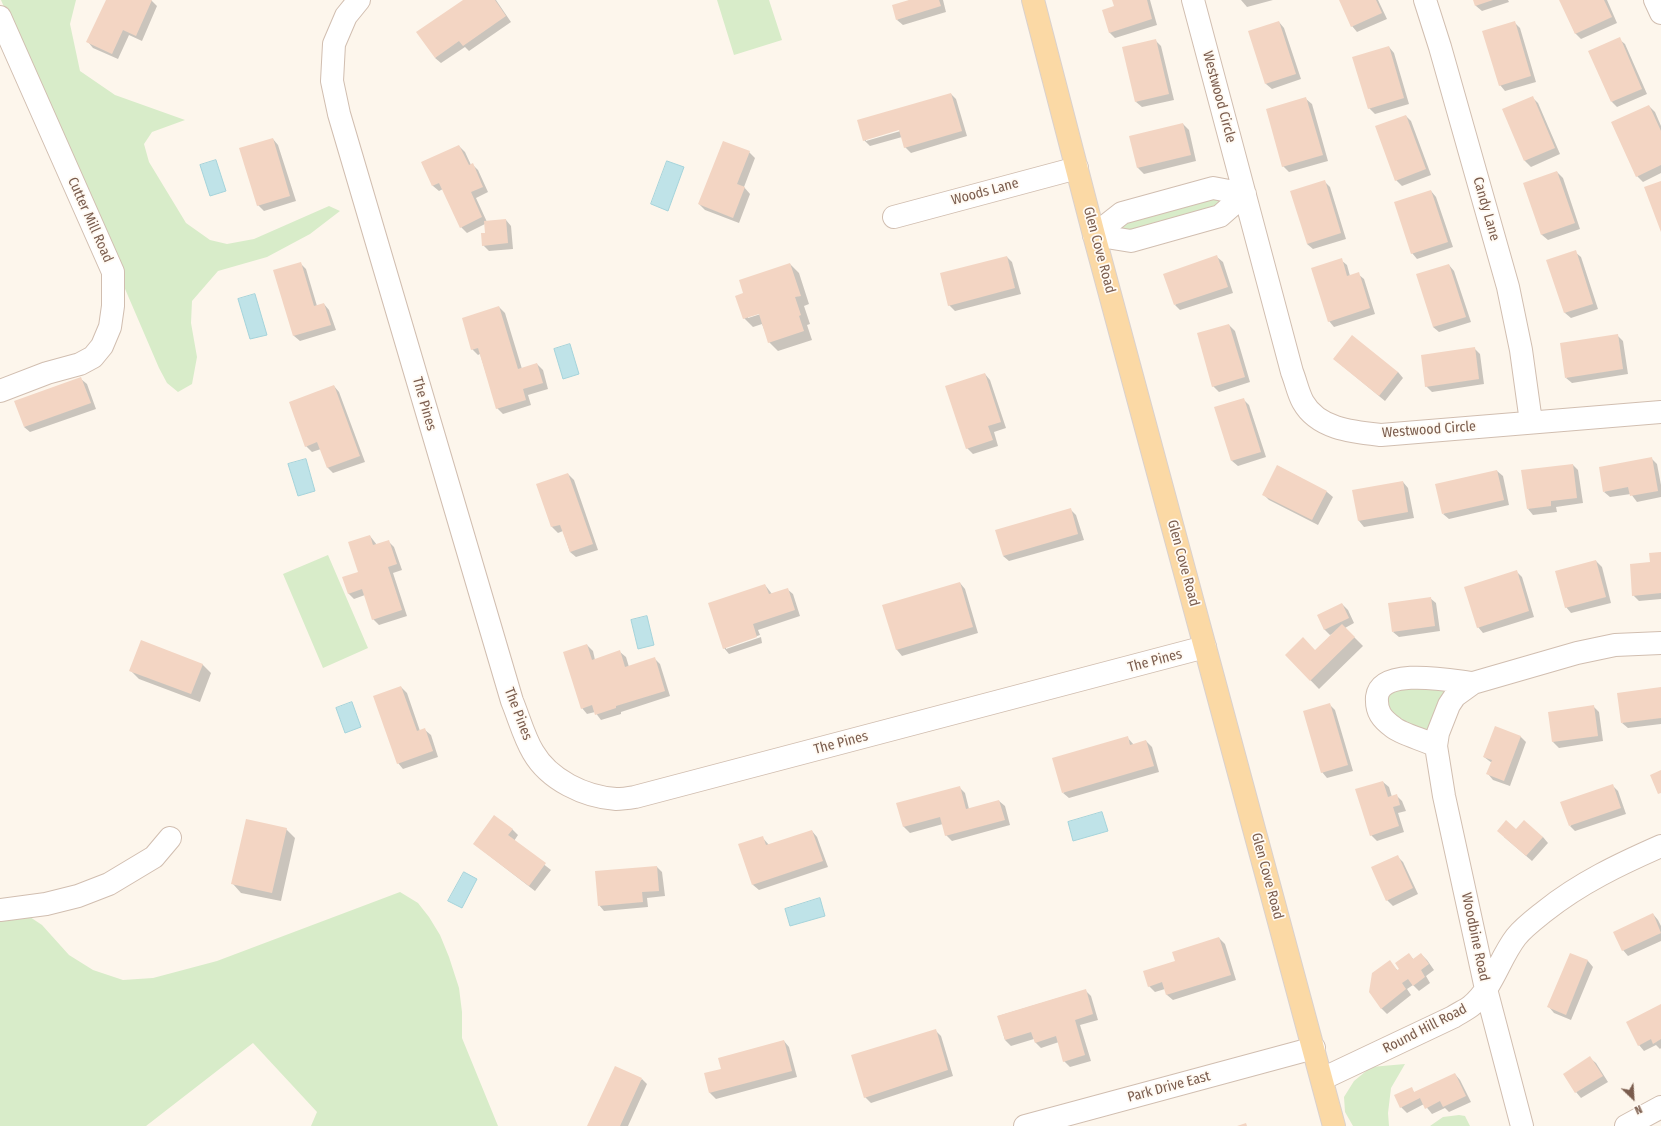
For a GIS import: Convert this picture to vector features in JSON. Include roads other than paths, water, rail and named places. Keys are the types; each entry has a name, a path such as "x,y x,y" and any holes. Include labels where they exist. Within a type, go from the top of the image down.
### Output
{"main road":[{"name":"Glen Cove Road","path":"1033,0 1094,235 1334,1126"}],"street":[{"name":"The Pines","path":"359,0 346,16 334,44 332,81 339,114 512,701 533,753 547,770 570,786 591,794 616,799 635,797 1205,647"},
{"name":"Westwood Circle","path":"1193,0 1292,372 1303,402 1316,416 1326,423 1347,431 1381,435 1661,412"},
{"name":"Candy Lane","path":"1425,0 1442,54 1508,287 1521,350 1531,422"},
{"path":"1655,0 1661,13"},
{"name":"Cutter Mill Road","path":"0,17 113,272 113,306 110,327 102,346 93,357 80,364 47,373 0,390"},
{"name":"Woods Lane","path":"894,217 1077,168"},
{"path":"1094,235 1122,213 1213,188 1245,194"},
{"path":"1094,235 1131,240 1220,216 1245,194"},
{"name":"Woodbine Road","path":"1522,1126 1486,989 1444,796 1436,746 1438,733 1449,705 1455,696 1473,683 1577,653 1615,645 1661,643"},
{"name":"Woodbine Road","path":"1436,746 1395,729 1380,715 1376,706 1378,694 1384,686 1399,679 1413,677 1473,683"},
{"path":"0,910 46,904 78,896 109,884 154,857 170,838"},
{"name":"Round Hill Road","path":"1322,1079 1453,1017 1472,1006 1486,989 1516,937 1531,922 1551,906 1589,881 1661,846"},
{"name":"Park Drive East","path":"1025,1126 1314,1048"},
{"path":"1626,1126 1661,1107"}],"water":[{"path":"216,160 226,191 210,196 200,165"},
{"path":"667,161 684,167 668,211 651,204"},
{"path":"255,294 267,335 250,339 238,299"},
{"path":"570,344 579,374 563,379 554,349"},
{"path":"306,459 315,491 298,496 288,464"},
{"path":"647,616 654,645 638,649 631,620"},
{"path":"352,702 361,727 345,733 336,708"},
{"path":"1102,812 1108,831 1073,841 1068,822"},
{"path":"464,872 477,879 462,908 448,901"},
{"path":"820,898 825,916 790,926 785,909"}]}
